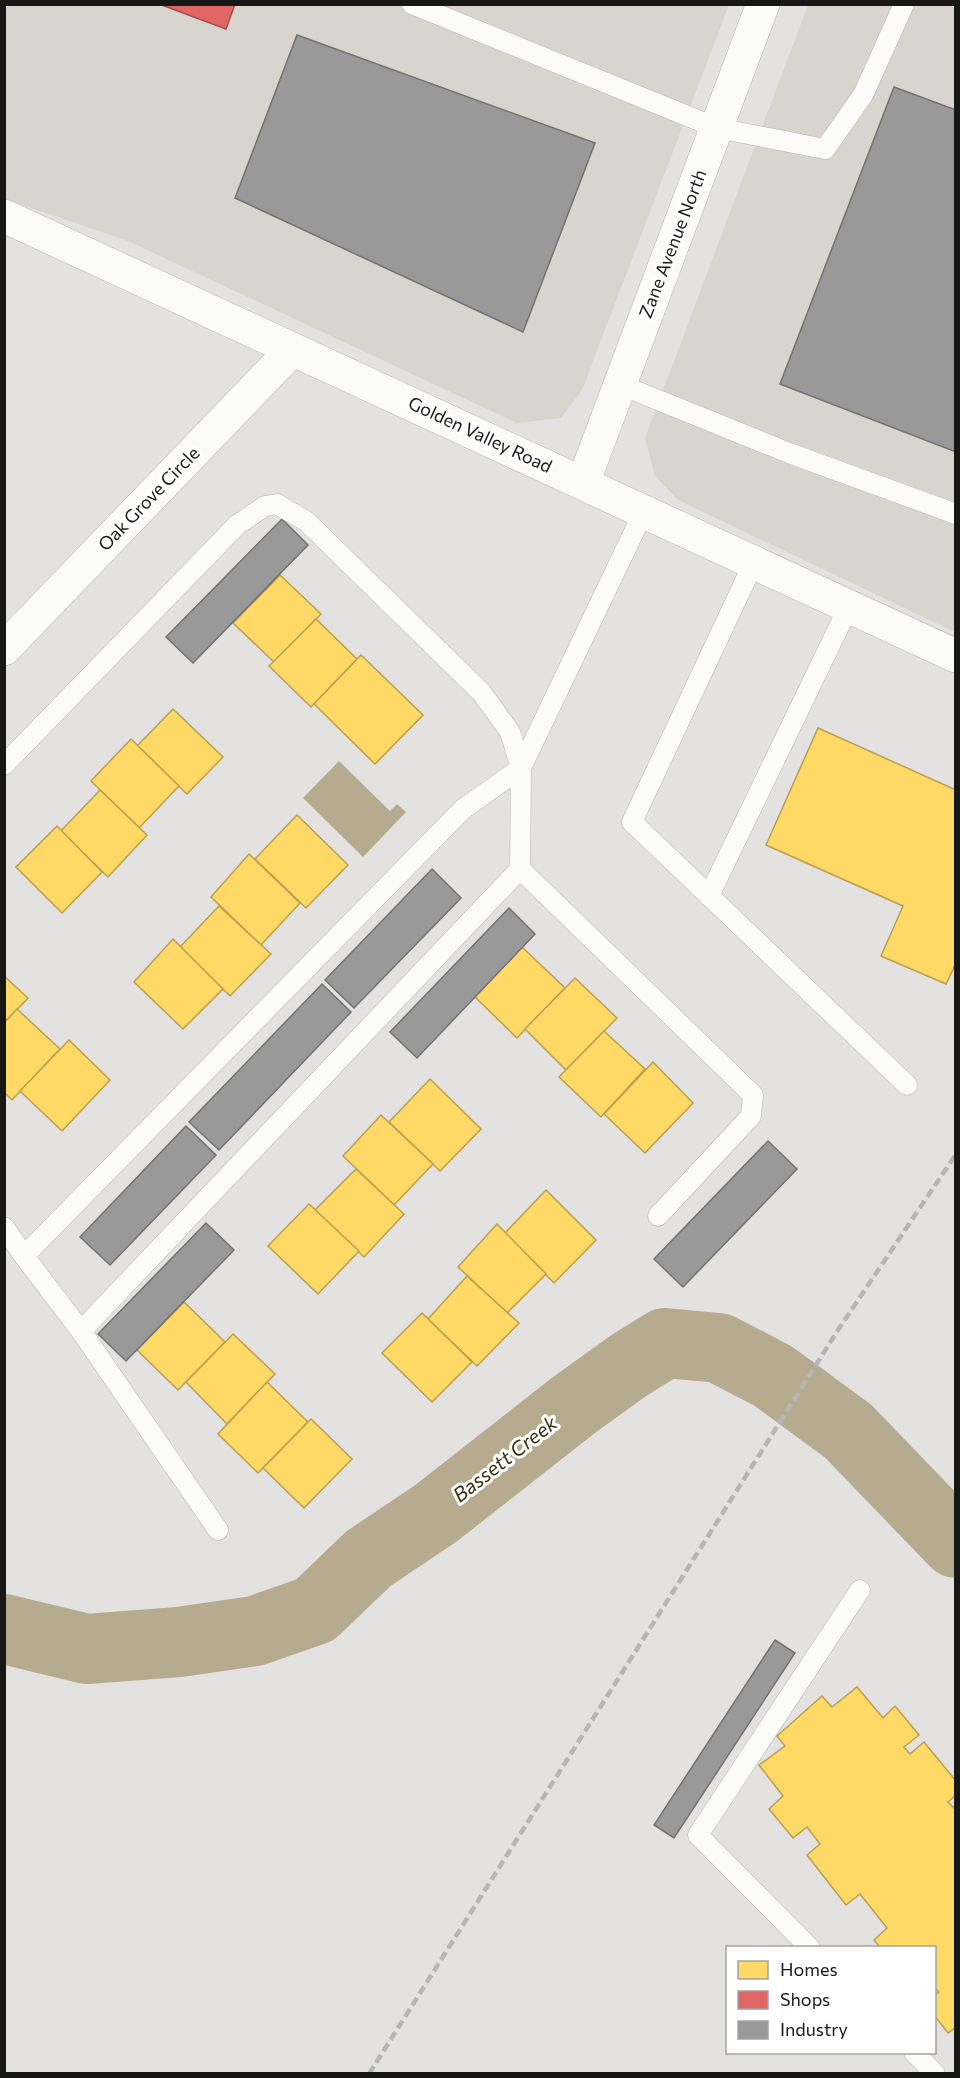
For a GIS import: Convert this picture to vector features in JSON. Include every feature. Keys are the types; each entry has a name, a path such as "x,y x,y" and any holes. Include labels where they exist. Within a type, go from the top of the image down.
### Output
{"street":[{"name":"Zane Avenue North","path":"583,483 763,4"},
{"name":"Golden Valley Road","path":"4,216 956,656"},
{"name":"Oak Grove Circle","path":"4,649 292,350"}],"lane":[{"path":"412,4 717,128 825,148 863,95 904,4"},
{"path":"621,385 789,453 956,514"},
{"path":"4,765 237,525 265,506 276,504 306,521 481,692 510,732 521,768 520,869 81,1331"},
{"path":"24,1256 463,809 521,768 644,511"},
{"path":"754,562 632,822 907,1085"},
{"path":"709,896 849,606"},
{"path":"520,869 753,1095 751,1116 658,1216"},
{"path":"4,1227 81,1331 218,1530"},
{"path":"809,1946 699,1835 860,1590"},
{"path":"916,2054 935,2073"}],"shaded area":[{"path":"5,5 729,5 582,390 561,418 517,423 128,241 5,199"},
{"path":"808,5 955,5 955,632 678,500 655,476 645,438"},
{"path":"339,761 390,811 397,804 406,812 363,857 303,798"}],"building: Homes":[{"path":"280,575 321,614 274,662 233,623"},
{"path":"316,619 357,659 311,707 269,666"},
{"path":"361,655 423,715 375,764 314,704"},
{"path":"173,709 223,757 187,794 137,746"},
{"path":"818,728 956,790 956,963 946,984 881,956 903,906 766,845"},
{"path":"131,739 179,786 139,828 91,781"},
{"path":"100,790 147,835 108,877 61,831"},
{"path":"297,815 348,865 306,908 255,859"},
{"path":"57,826 102,872 62,913 16,867"},
{"path":"249,854 300,903 261,945 211,897"},
{"path":"219,906 271,954 230,996 180,947"},
{"path":"173,939 223,989 183,1029 134,982"},
{"path":"522,947 565,988 517,1038 475,997"},
{"path":"4,976 28,998 4,1023"},
{"path":"575,978 617,1018 566,1070 525,1029"},
{"path":"17,1009 60,1049 12,1100 4,1092 4,1023"},
{"path":"604,1031 645,1069 601,1117 559,1077"},
{"path":"69,1040 110,1080 62,1131 20,1091"},
{"path":"653,1062 693,1103 645,1153 604,1114"},
{"path":"430,1079 481,1129 440,1171 389,1122"},
{"path":"381,1115 433,1164 394,1205 343,1156"},
{"path":"356,1169 404,1214 364,1257 315,1210"},
{"path":"546,1190 596,1240 554,1283 505,1233"},
{"path":"309,1204 359,1251 318,1294 268,1246"},
{"path":"497,1224 546,1274 507,1313 458,1267"},
{"path":"467,1276 519,1323 477,1366 428,1319"},
{"path":"184,1302 225,1342 178,1390 137,1350"},
{"path":"422,1313 472,1362 432,1402 382,1353"},
{"path":"233,1334 275,1374 227,1424 186,1382"},
{"path":"267,1382 308,1422 258,1473 218,1434"},
{"path":"311,1419 352,1459 304,1508 263,1468"},
{"path":"857,1687 883,1718 895,1706 919,1735 904,1747 910,1754 924,1742 956,1781 956,1795 948,1802 956,1810 956,2027 948,2033 936,2018 936,1994 939,1992 936,1989 936,1946 879,1946 874,1940 887,1928 860,1894 846,1905 807,1855 820,1844 807,1827 793,1838 769,1809 783,1796 759,1765 785,1746 777,1736 822,1696 832,1707"}],"building: Shops":[{"path":"159,4 235,4 226,29"}],"building: Industry":[{"path":"297,35 595,143 523,332 235,198"},
{"path":"894,87 956,110 956,452 780,384"},
{"path":"282,519 308,545 193,663 166,637"},
{"path":"432,869 461,898 354,1008 325,980"},
{"path":"509,908 535,934 417,1058 390,1032"},
{"path":"322,984 351,1012 219,1150 189,1122"},
{"path":"186,1126 216,1155 110,1265 80,1237"},
{"path":"768,1141 797,1169 683,1287 654,1259"},
{"path":"206,1223 234,1250 126,1361 98,1334"},
{"path":"775,1640 795,1653 674,1838 654,1825"}],"waterway":[{"name":"Bassett Creek","path":"4,1629 87,1649 179,1642 255,1631 315,1610 368,1559 435,1514 574,1405 628,1366 665,1343 719,1348 773,1376 848,1431 956,1543"}],"railway":[{"path":"369,2074 838,1330 956,1154"}]}
